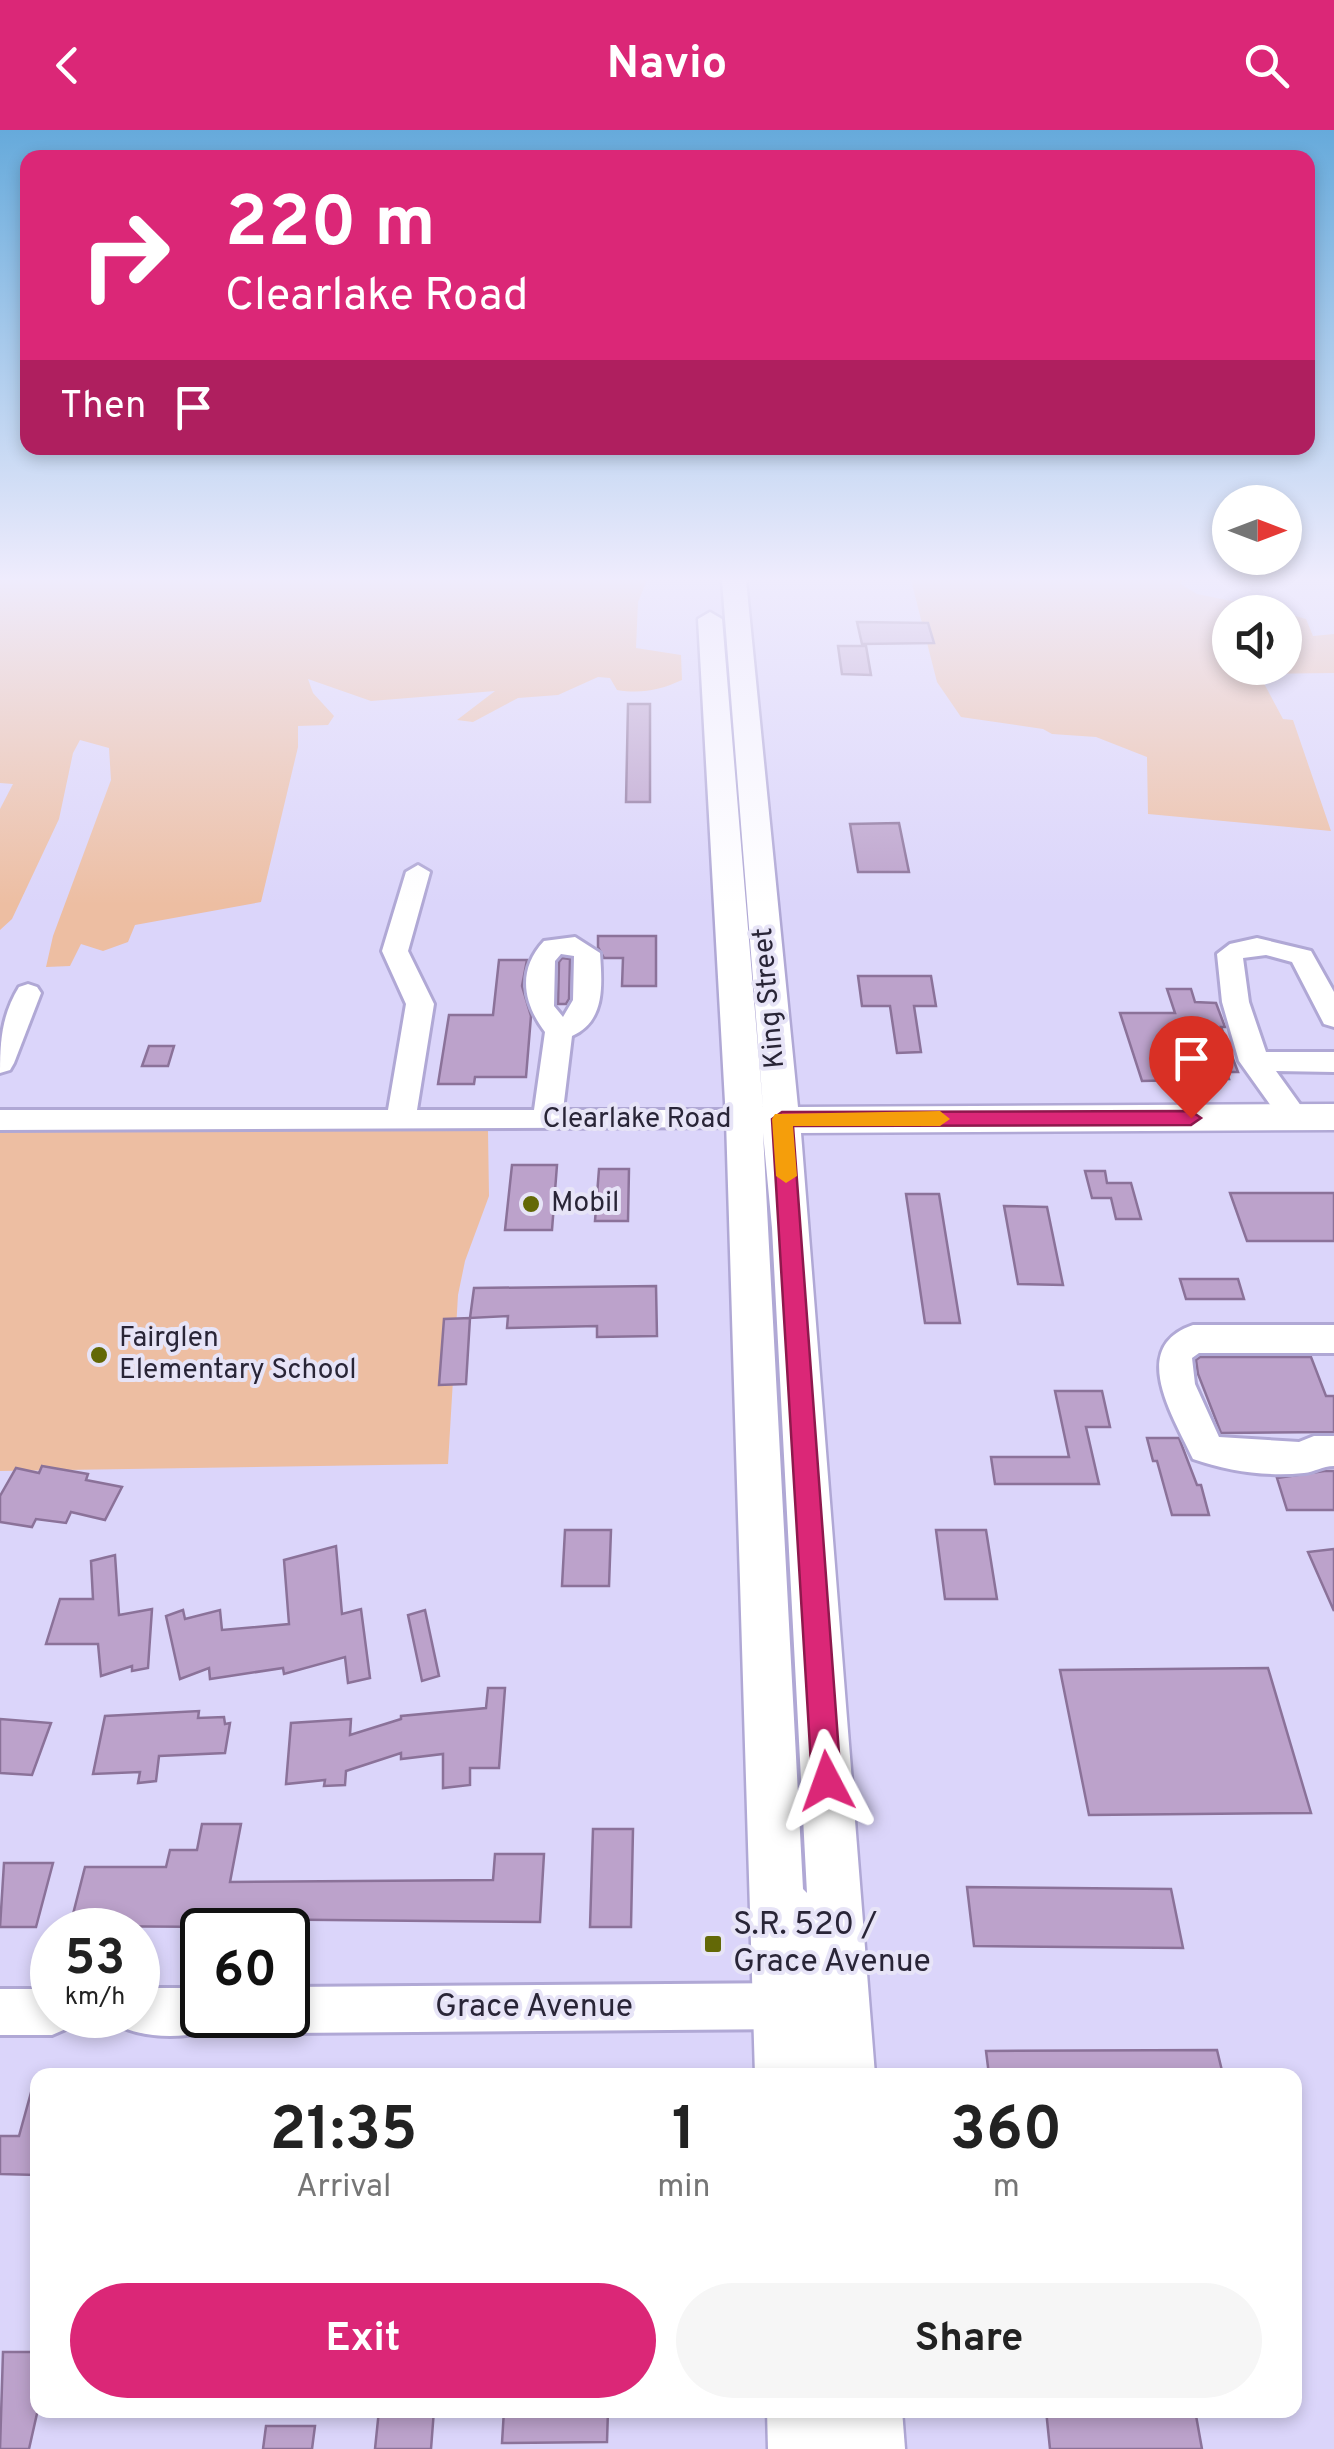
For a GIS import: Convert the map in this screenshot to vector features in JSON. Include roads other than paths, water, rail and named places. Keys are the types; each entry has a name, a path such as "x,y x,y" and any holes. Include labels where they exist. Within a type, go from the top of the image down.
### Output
{"main road":[{"name":"King Street","path":"726,688 732,706 743,714 738,812"},
{"name":"King Street","path":"729,688 845,2068"},
{"name":"Clearlake Road","path":"763,1120 1334,1117"},
{"name":"King Street","path":"763,1120 776,1900 784,2068"},
{"path":"776,1900 806,1931 814,2068"},
{"path":"800,2418 802,2449"},
{"path":"834,2418 836,2449"},
{"path":"870,2418 872,2449"}],"street":[{"path":"401,1120 420,1004 413,985 396,963 395,951 418,872"},
{"path":"1294,1117 1253,1061 1233,990 1230,954 1246,945 1279,948 1302,956 1334,1018"},
{"path":"0,1063 28,993"},
{"path":"546,1120 559,1032"},
{"path":"1253,1061 1334,1062"},
{"name":"Clearlake Road","path":"0,1120 763,1120"},
{"path":"1334,1339 1193,1339 1175,1352 1178,1384 1206,1448 1228,1455 1306,1458 1314,1450 1334,1451"},
{"name":"Grace Avenue","path":"310,2010 780,2006"},
{"path":"0,2012 30,2012"}],"place":[{"name":"Mobil","path":"531,1204"},
{"name":"Fairglen Elementary School","path":"99,1355"},
{"name":"S.R. 520 / Grace Avenue","path":"713,1944"}]}
